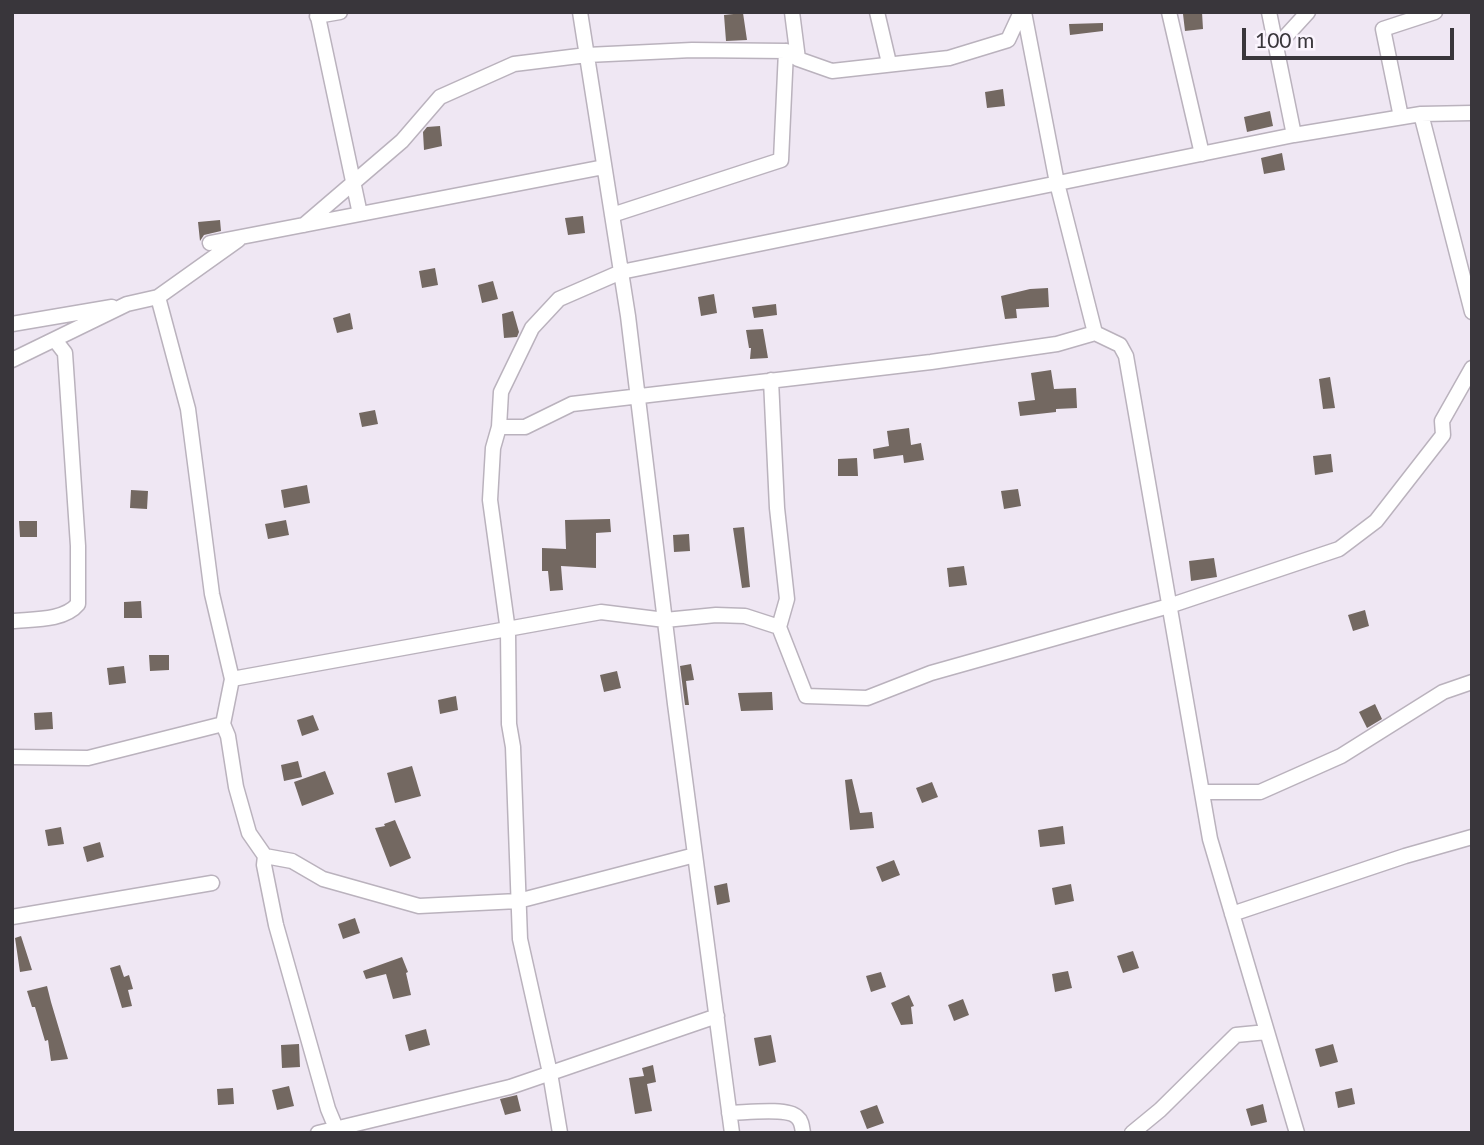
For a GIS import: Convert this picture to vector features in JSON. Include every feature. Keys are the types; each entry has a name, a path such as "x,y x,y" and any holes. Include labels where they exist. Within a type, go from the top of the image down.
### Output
{"street":[{"path":"340,12 317,14 360,214"},
{"path":"580,12 621,272 732,1133"},
{"path":"612,215 781,160 792,55 792,12"},
{"path":"877,12 889,63"},
{"path":"304,225 402,141 440,97 514,64 587,55 692,50 792,55 832,71 949,58 1008,40 1022,12"},
{"path":"1022,12 1057,183 1096,333"},
{"path":"1169,12 1202,154"},
{"path":"1269,12 1294,135"},
{"path":"1276,47 1308,12"},
{"path":"1401,117 1383,29 1435,12"},
{"path":"560,1133 550,1073 520,940 513,747 509,724 508,631 491,500 493,448 499,427 501,392 532,328 559,299 621,272 1294,135 1421,114 1472,113"},
{"path":"1421,114 1472,312"},
{"path":"210,243 604,167"},
{"path":"12,324 158,297 244,236"},
{"path":"158,297 188,409 212,594 232,679 223,724 228,736 236,787 249,833 265,856 264,864 276,925 328,1109 338,1131"},
{"path":"12,360 127,304"},
{"path":"499,427 525,427 572,404 931,362 1045,346 1096,333 1120,345 1126,356 1210,839 1297,1133"},
{"path":"12,621 44,618 72,611 78,604 78,546 65,353 55,340"},
{"path":"771,380 777,508 787,599 779,627 806,696 867,698 931,673 1169,606 1339,549 1376,522 1443,435 1442,421 1472,368"},
{"path":"232,679 601,612 665,620 716,615 745,616 779,627"},
{"path":"1202,792 1260,792 1340,757 1443,692 1472,682"},
{"path":"12,757 88,758 223,724"},
{"path":"1232,914 1405,856 1472,837"},
{"path":"265,856 292,861 323,879 419,905 518,901 695,855"},
{"path":"12,917 212,883"},
{"path":"318,1133 338,1131 510,1087 717,1016"},
{"path":"1132,1133 1160,1110 1236,1035 1267,1032"},
{"path":"729,1113 794,1114 800,1120 803,1133"}],"building":[{"path":"1202,12 1203,29 1185,31 1183,14"},
{"path":"743,13 747,40 726,41 724,15"},
{"path":"1103,23 1103,31 1070,35 1069,24"},
{"path":"1003,89 1005,106 987,108 985,92"},
{"path":"1270,111 1273,126 1247,132 1244,117"},
{"path":"440,126 442,146 424,150 423,132 427,127"},
{"path":"1282,153 1285,170 1264,174 1261,158"},
{"path":"583,216 585,233 568,235 565,218"},
{"path":"220,220 221,231 204,235 200,241 198,222"},
{"path":"435,268 438,285 422,288 419,271"},
{"path":"493,281 498,299 482,303 478,285"},
{"path":"1048,288 1049,307 1016,309 1017,318 1005,319 1001,296"},
{"path":"714,294 717,313 701,316 698,297"},
{"path":"776,304 777,315 754,318 752,307"},
{"path":"513,311 519,332 517,337 504,338 502,314"},
{"path":"350,313 353,329 337,333 333,318"},
{"path":"763,329 768,358 750,359 751,348 746,330"},
{"path":"1051,370 1054,389 1076,388 1077,408 1020,416 1018,402 1035,400 1031,373"},
{"path":"1330,377 1335,408 1323,409 1319,379"},
{"path":"375,410 378,424 362,427 359,413"},
{"path":"909,428 911,445 921,443 924,460 904,463 903,455 874,459 873,449 889,446 887,431"},
{"path":"1331,454 1333,472 1315,475 1313,456"},
{"path":"857,458 858,476 838,476 838,459"},
{"path":"307,485 310,503 284,508 281,490"},
{"path":"1018,489 1021,506 1004,509 1001,491"},
{"path":"131,490 148,491 147,509 130,508"},
{"path":"610,519 611,532 596,533 596,568 561,566 563,590 550,591 548,571 542,571 542,548 566,549 565,520"},
{"path":"286,520 289,535 268,539 265,524"},
{"path":"19,521 37,521 37,537 20,537"},
{"path":"744,527 750,587 742,588 733,528"},
{"path":"689,534 690,551 674,552 673,535"},
{"path":"1214,558 1217,577 1191,581 1189,561"},
{"path":"964,566 967,585 949,587 947,568"},
{"path":"141,601 142,618 124,618 124,602"},
{"path":"1365,610 1369,626 1353,631 1348,615"},
{"path":"149,655 169,655 169,670 150,671"},
{"path":"691,664 694,680 686,681 689,705 685,705 680,666"},
{"path":"124,666 126,683 109,685 107,668"},
{"path":"617,671 621,688 604,692 600,675"},
{"path":"772,692 773,710 741,711 738,693"},
{"path":"456,696 458,710 440,714 438,700"},
{"path":"1375,704 1382,719 1367,728 1359,712"},
{"path":"52,712 53,729 35,730 34,713"},
{"path":"313,715 319,730 302,736 297,720"},
{"path":"298,761 302,777 284,781 281,765"},
{"path":"412,766 421,796 395,803 387,773"},
{"path":"325,771 334,794 302,806 294,782"},
{"path":"852,779 860,813 872,812 874,828 850,830 845,780"},
{"path":"932,782 938,797 922,803 916,788"},
{"path":"395,820 411,858 390,867 375,828"},
{"path":"1063,826 1065,844 1040,847 1038,830"},
{"path":"61,827 64,844 48,846 45,830"},
{"path":"100,842 104,857 87,862 83,847"},
{"path":"894,860 900,875 882,882 876,867"},
{"path":"727,883 730,902 717,905 714,886"},
{"path":"1071,884 1074,901 1055,905 1052,888"},
{"path":"355,918 360,933 343,939 338,924"},
{"path":"21,936 32,970 20,972 15,938"},
{"path":"1133,951 1139,968 1123,973 1117,956"},
{"path":"402,957 408,972 406,973 411,995 393,999 386,974 366,979 363,971"},
{"path":"120,965 124,977 129,975 133,989 128,990 132,1006 122,1008 110,968"},
{"path":"1068,971 1072,988 1055,992 1052,974"},
{"path":"881,972 886,987 871,992 866,976"},
{"path":"47,986 68,1059 51,1061 48,1040 45,1041 35,1007 32,1007 27,991"},
{"path":"909,995 914,1006 911,1007 913,1024 901,1025 891,1003"},
{"path":"963,999 969,1015 954,1021 948,1005"},
{"path":"426,1029 430,1045 409,1051 405,1035"},
{"path":"771,1035 776,1062 759,1066 754,1038"},
{"path":"299,1044 300,1067 282,1068 281,1045"},
{"path":"1333,1044 1338,1062 1320,1067 1315,1049"},
{"path":"653,1065 656,1082 647,1084 652,1111 635,1114 629,1078 644,1076 642,1068"},
{"path":"289,1086 294,1106 277,1110 272,1090"},
{"path":"233,1088 234,1104 218,1105 217,1089"},
{"path":"1352,1088 1355,1104 1338,1108 1335,1092"},
{"path":"517,1095 521,1111 505,1115 500,1099"},
{"path":"1263,1104 1267,1122 1251,1126 1246,1109"},
{"path":"877,1105 884,1123 867,1129 860,1111"}]}
